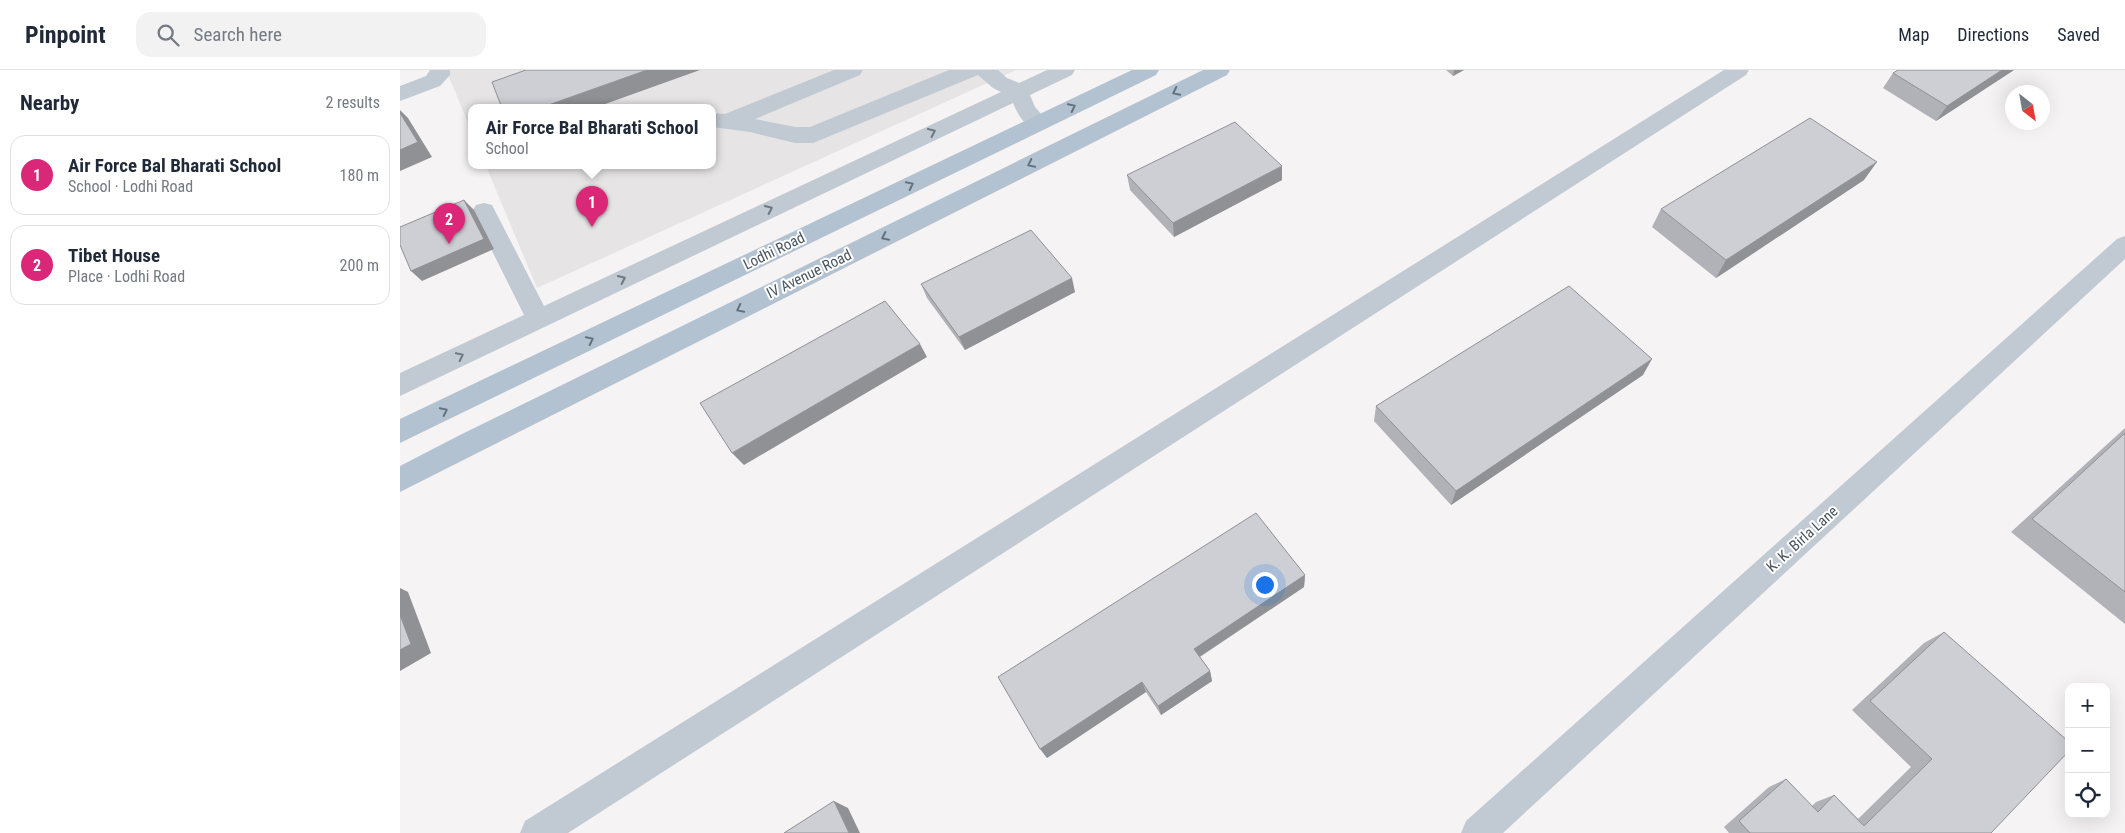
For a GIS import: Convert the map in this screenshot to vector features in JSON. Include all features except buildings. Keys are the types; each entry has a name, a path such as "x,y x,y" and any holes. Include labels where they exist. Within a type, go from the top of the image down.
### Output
{"main road":[{"name":"Lodhi Road","path":"400,432 1149,70"},
{"name":"IV Avenue Road","path":"400,480 470,443 1220,70"}],"street":[{"path":"400,94 433,81 440,75 440,70"},
{"path":"719,121 853,70"},
{"path":"719,121 795,135 813,135 944,79 970,70"},
{"path":"985,70 1000,83 1018,91 1026,110 1038,123"},
{"path":"400,385 1065,70"},
{"path":"537,833 1739,70"},
{"path":"484,212 538,318"},
{"name":"K. K. Birla Lane","path":"1478,833 2125,245"}],"shaded area":[{"path":"446,70 1016,70 537,288 487,169 716,169 716,104 468,104 468,122"}],"place":[{"name":"Air Force Bal Bharati School","path":"592,227"},
{"name":"Tibet House","path":"449,244"}]}
